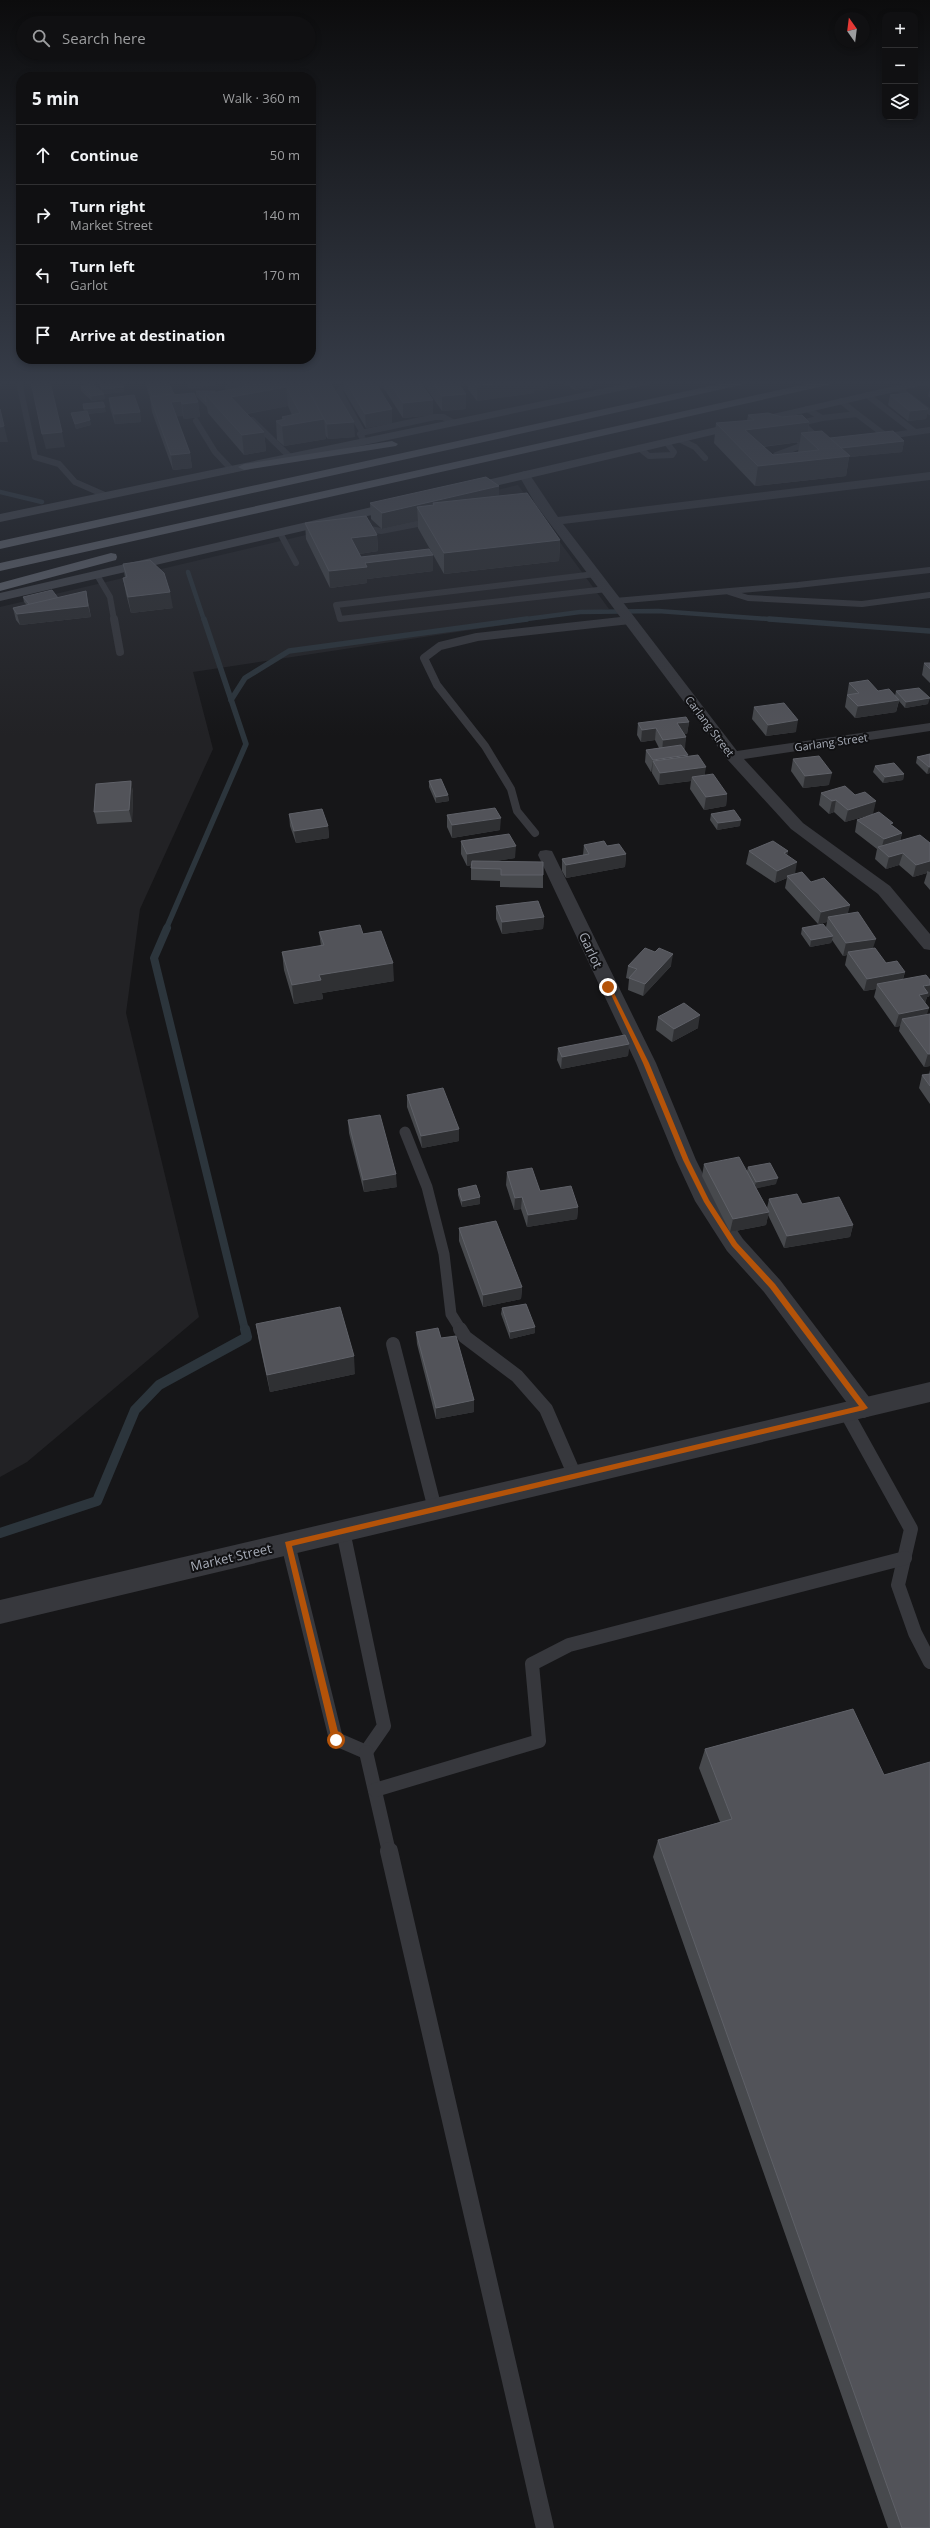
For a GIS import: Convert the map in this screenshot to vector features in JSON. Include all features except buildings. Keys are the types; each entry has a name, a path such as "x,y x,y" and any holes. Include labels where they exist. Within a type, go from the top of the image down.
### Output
{"highway":[{"path":"0,544 200,500"},
{"path":"0,567 300,500"},
{"path":"0,588 314,500"}],"main road":[{"path":"0,518 88,500"},
{"path":"0,597 411,502"}],"street":[{"name":"Carlang Street","path":"535,500 555,521 732,756 797,826 884,890 930,945"},
{"path":"555,521 730,500"},
{"name":"Garlang Street","path":"732,756 930,727"},
{"name":"Garlot","path":"546,855 646,1063 686,1160 706,1201 735,1245 772,1286 855,1410"},
{"name":"Market Street","path":"0,1612 930,1392"}],"lane":[{"path":"344,518 360,528 381,531 438,520"},
{"path":"280,533 296,563"},
{"path":"595,574 336,606 340,619 611,595 724,591 930,570"},
{"path":"97,575 110,597 120,652"},
{"path":"724,591 748,598 862,604 930,595"},
{"path":"535,833 517,811 511,789 485,746 437,684 424,658 440,646 477,637 630,620"},
{"path":"405,1132 427,1187 444,1254 451,1314 465,1337 516,1376 546,1409 575,1476"},
{"path":"393,1344 435,1509"},
{"path":"855,1410 878,1468 911,1529 898,1585 915,1633 930,1662"},
{"path":"343,1531 384,1726 366,1752 545,2528"},
{"path":"288,1544 336,1740 366,1752"},
{"path":"375,1790 539,1741 532,1664 569,1645 904,1558"}],"shaded area":[{"path":"454,500 529,500 609,609 193,672 213,749 140,909 126,1013 199,1317 27,1462 0,1477 0,607"}],"waterway":[{"path":"33,500 42,502"},
{"path":"188,572 204,620"},
{"path":"519,620 580,612 658,611 782,620"},
{"path":"204,619 231,700"},
{"path":"231,700 245,678 289,651 527,619"},
{"path":"769,619 930,631"},
{"path":"166,929 246,744 231,700"},
{"path":"167,928 154,958 245,1330"},
{"path":"0,1533 97,1501 135,1410 159,1385 247,1337 245,1329"}],"route":[{"path":"336,1740 288,1544 864,1408 772,1286 735,1245 706,1201 686,1160 646,1063 608,987"}]}
